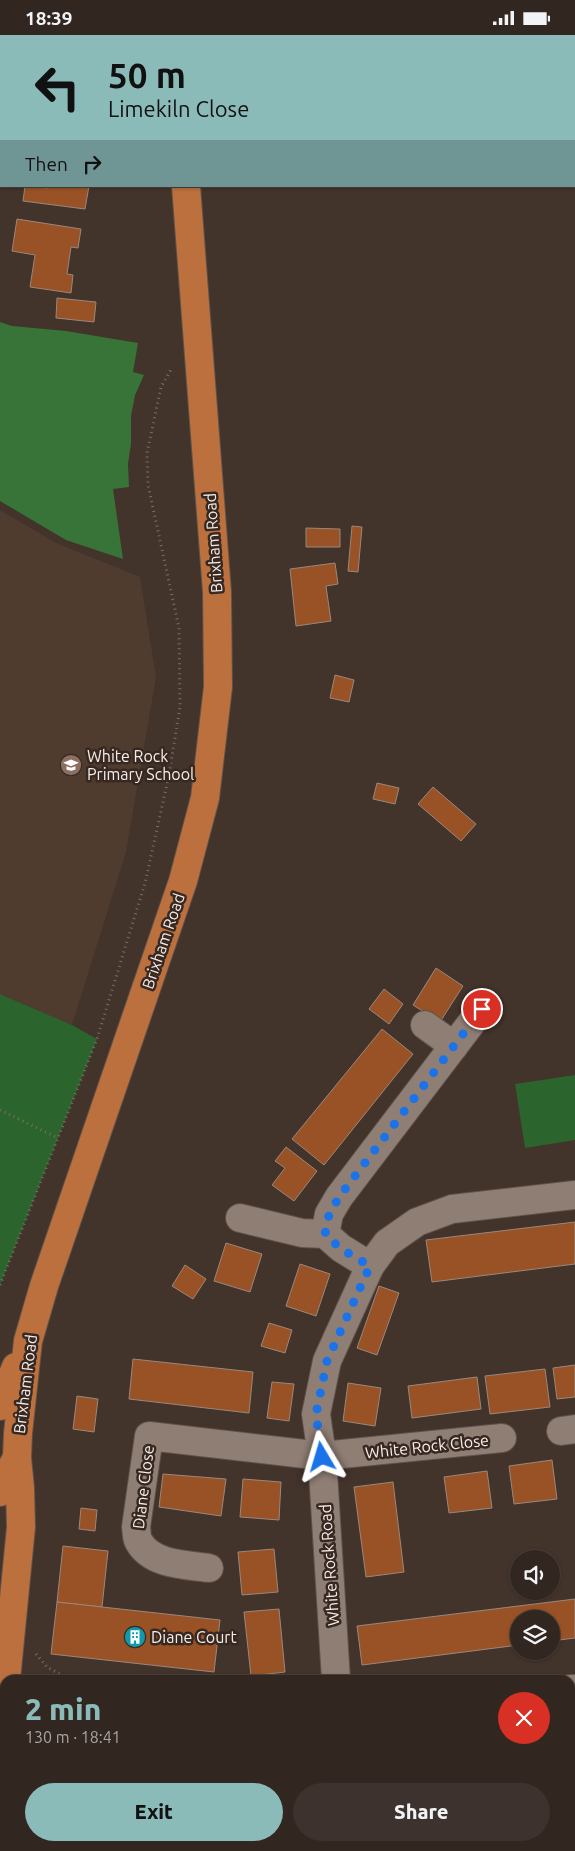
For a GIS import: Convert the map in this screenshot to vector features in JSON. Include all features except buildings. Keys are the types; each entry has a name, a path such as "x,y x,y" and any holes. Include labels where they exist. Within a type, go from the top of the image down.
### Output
{"main road":[{"name":"Brixham Road","path":"6,1675 21,1527 17,1458 28,1341 44,1286 183,881 205,798 218,687 217,592 186,187"},
{"path":"0,1406 28,1341"},
{"path":"0,1491 17,1458"}],"street":[{"path":"325,1234 329,1215 339,1197 482,1009"},
{"path":"425,1025 454,1046"},
{"name":"White Rock Road","path":"336,1675 322,1457 316,1414 327,1361 370,1266 387,1243 417,1222 452,1209 575,1195"},
{"path":"240,1218 302,1233 325,1234 341,1249 370,1266"},
{"name":"Diane Close","path":"209,1568 175,1563 158,1558 145,1551 138,1541 136,1527 149,1437 322,1457"},
{"name":"White Rock Close","path":"322,1457 502,1438"}],"path":[{"path":"0,1285 97,1039 145,883 169,775 180,707 179,628 148,485 146,453 161,387 175,365"},
{"path":"0,1110 58,1138"}],"shaded area":[{"name":"White Rock Primary School","path":"0,510 56,543 140,577 156,677 126,852 72,1025 0,994"}],"green space":[{"path":"0,322 12,326 66,331 138,343 133,372 144,375 135,395 131,416 131,443 128,464 129,487 113,489 123,559 66,540 0,501"},
{"path":"0,994 72,1025 97,1039 0,1285"},
{"path":"575,1075 575,1140 525,1148 515,1084"}],"place":[{"name":"White Rock Primary School","path":"71,765"},
{"name":"Diane Court","path":"135,1637"}],"route":[{"path":"322,1457 316,1414 327,1361 370,1266 341,1249 325,1234 329,1215 339,1197 482,1009"}]}
